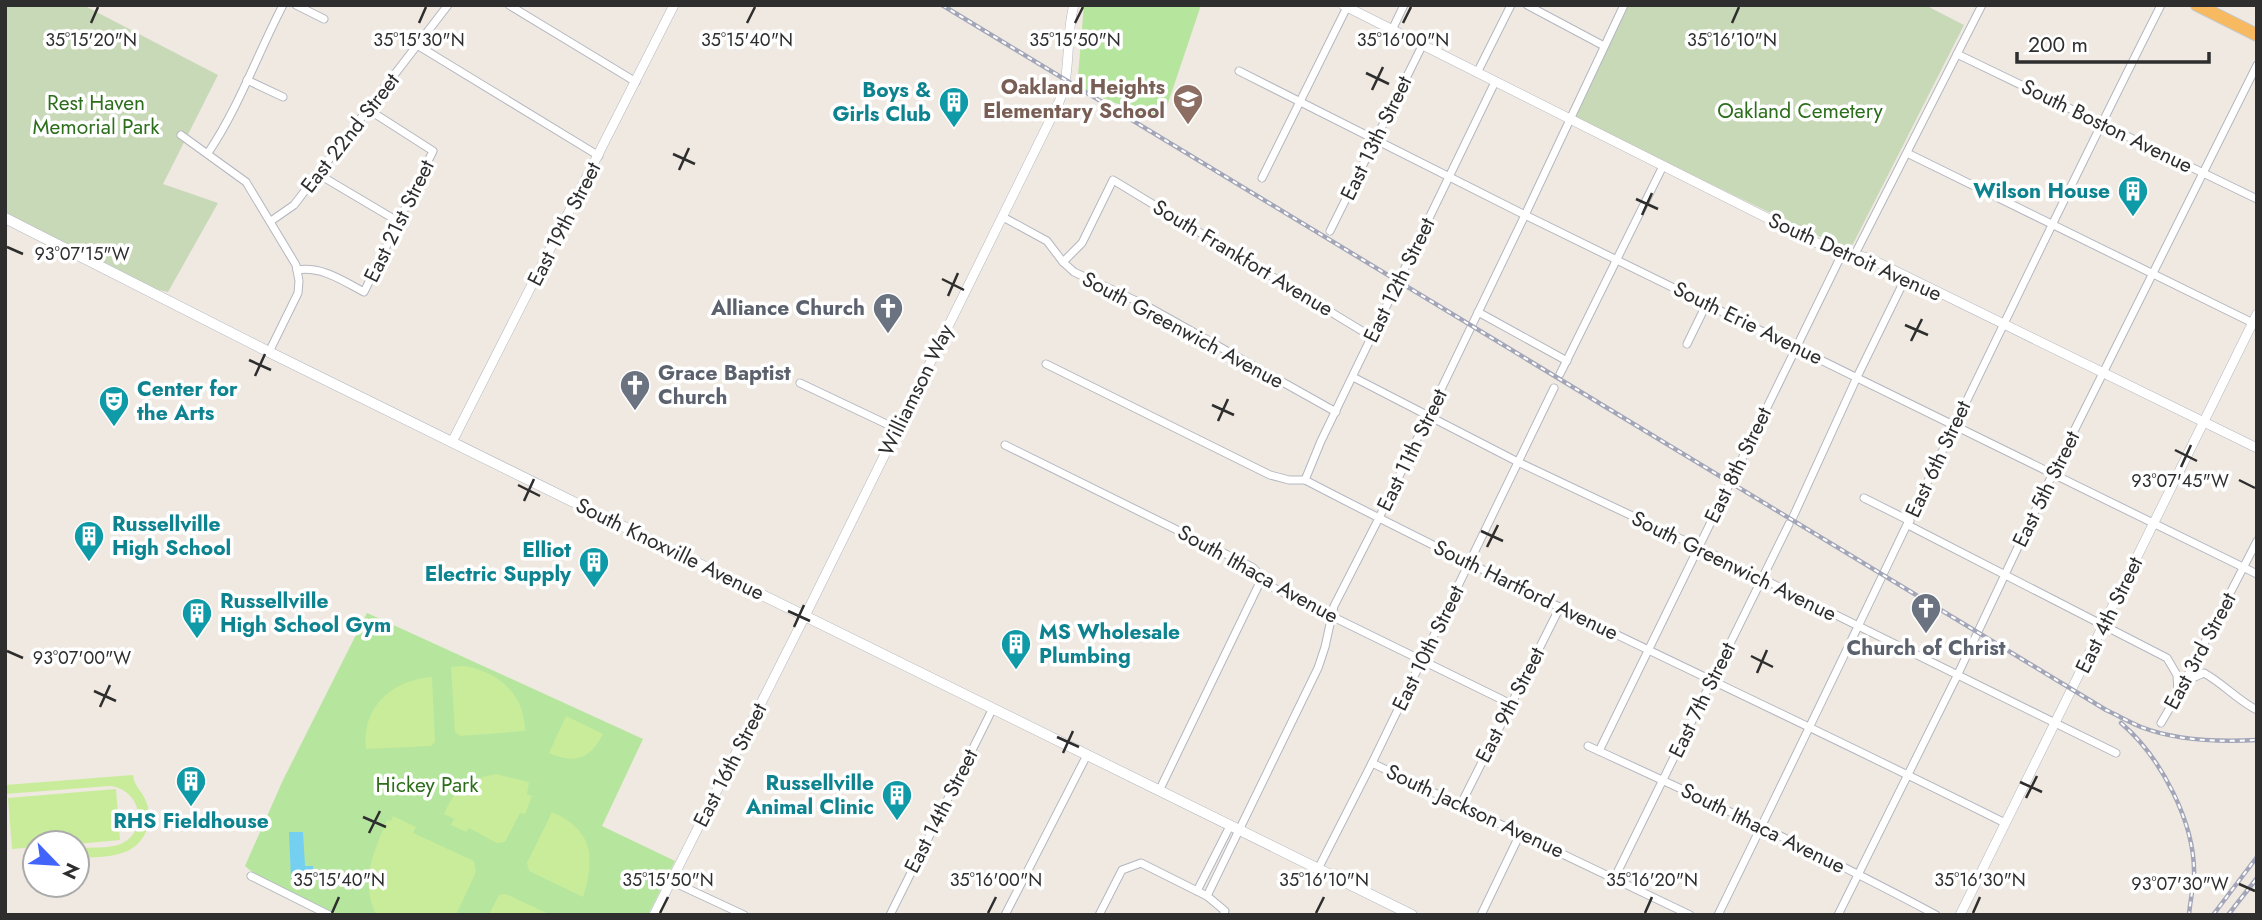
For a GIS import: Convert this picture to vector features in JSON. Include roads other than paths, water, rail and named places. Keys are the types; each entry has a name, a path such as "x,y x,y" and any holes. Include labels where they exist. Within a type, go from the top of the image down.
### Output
{"highway":[{"path":"2197,5 2257,34"}],"main road":[{"name":"South Knoxville Avenue","path":"5,218 269,352 1412,915"}],"street":[{"path":"208,153 236,108 284,5"},
{"path":"296,5 324,19"},
{"name":"East 22nd Street","path":"271,221 294,205 448,5"},
{"path":"509,5 636,82"},
{"name":"Williamson Way","path":"805,616 1063,93 1067,72 1068,32 1074,5"},
{"path":"1392,30 1404,5"},
{"path":"1478,73 1511,5"},
{"path":"1527,5 1604,46"},
{"name":"East 11th Street","path":"1197,891 1234,828 1318,668 1331,615 1525,215 1623,5"},
{"path":"1854,256 1982,5"},
{"name":"East 6th Street","path":"1718,915 2003,323 2161,5"},
{"name":"East 19th Street","path":"452,442 672,6"},
{"path":"1262,178 1345,6"},
{"name":"South Detroit Avenue","path":"1345,6 1842,254 1877,262 2257,448"},
{"path":"418,45 598,156"},
{"name":"East 13th Street","path":"1330,231 1422,46"},
{"name":"South Boston Avenue","path":"1957,54 2257,199"},
{"name":"East 5th Street","path":"1838,915 1957,676 2053,473 2257,65"},
{"name":"South Erie Avenue","path":"1239,71 1525,215 2257,574"},
{"path":"247,80 283,97"},
{"name":"East 12th Street","path":"1305,480 1495,82"},
{"name":"East 21st Street","path":"297,270 311,268 322,271 365,292 433,151 369,110"},
{"path":"181,135 246,182 297,270 299,281 296,298 269,352"},
{"path":"1907,153 2255,321"},
{"path":"1560,374 1663,166"},
{"path":"318,174 398,222"},
{"name":"South Frankfort Avenue","path":"1063,262 1082,243 1113,180 1372,337"},
{"name":"South Greenwich Avenue","path":"1003,217 1047,241 1074,272 1145,305 1336,412"},
{"name":"East 8th Street","path":"1599,751 1842,254"},
{"name":"East 7th Street","path":"1615,877 1791,520 1906,277"},
{"path":"1687,344 1707,303"},
{"path":"1478,312 1567,361"},
{"name":"East 4th Street","path":"1960,915 2255,321"},
{"name":"South Hartford Avenue","path":"1046,364 1270,475 1289,480 1305,480 1469,563 2006,823"},
{"name":"South Greenwich Avenue","path":"1353,377 1518,462 1698,547 2116,753"},
{"path":"800,383 897,429"},
{"name":"East 10th Street","path":"1318,869 1554,388"},
{"name":"South Ithaca Avenue","path":"1005,445 1252,567 1272,587 1511,704"},
{"path":"1864,498 2003,576 2104,624 2167,658 2177,675 2178,694"},
{"name":"East 3rd Street","path":"2161,723 2257,541"},
{"path":"1159,791 1262,578"},
{"name":"East 9th Street","path":"1461,804 1560,607"},
{"name":"East 16th Street","path":"654,915 805,616"},
{"path":"2185,681 2204,673 2222,683 2239,701 2257,710"},
{"name":"East 14th Street","path":"890,915 993,708"},
{"name":"South Ithaca Avenue","path":"1588,746 1859,874 1936,915"},
{"path":"1006,915 1087,755"},
{"name":"South Jackson Avenue","path":"1372,763 1690,915"},
{"name":"East 11th Street","path":"1207,896 1234,828"},
{"path":"1481,915 1521,832"},
{"path":"1099,915 1122,870 1141,863 1207,896 1225,911 1223,915"},
{"path":"251,876 329,915"},
{"path":"671,881 744,915"}],"water":[{"path":"289,832 303,832 305,866 313,866 313,878 291,879"}],"railway":[{"path":"942,5 2106,710 2141,727 2184,738 2257,740"},
{"path":"2121,723 2150,754 2182,814 2193,857 2194,877 2189,915"},
{"path":"2213,915 2257,857"},
{"path":"2228,915 2257,878"}],"place":[{"name":"Oakland Heights Elementary School","path":"1188,126"},
{"name":"Boys & Girls Club","path":"954,129"},
{"name":"Wilson House","path":"2133,218"},
{"name":"Alliance Church","path":"888,335"},
{"name":"Grace Baptist Church","path":"635,412"},
{"name":"Center for the Arts","path":"114,428"},
{"name":"Russellville High School","path":"89,563"},
{"name":"Elliot Electric Supply","path":"594,589"},
{"name":"Church of Christ","path":"1926,635"},
{"name":"Russellville High School Gym","path":"197,640"},
{"name":"MS Wholesale Plumbing","path":"1016,671"},
{"name":"RHS Fieldhouse","path":"191,808"},
{"name":"Russellville Animal Clinic","path":"897,822"}],"park label":[{"name":"Oakland Cemetery","path":"1800,111"},
{"name":"Rest Haven Memorial Park","path":"96,115"},
{"name":"Hickey Park","path":"427,785"}]}
